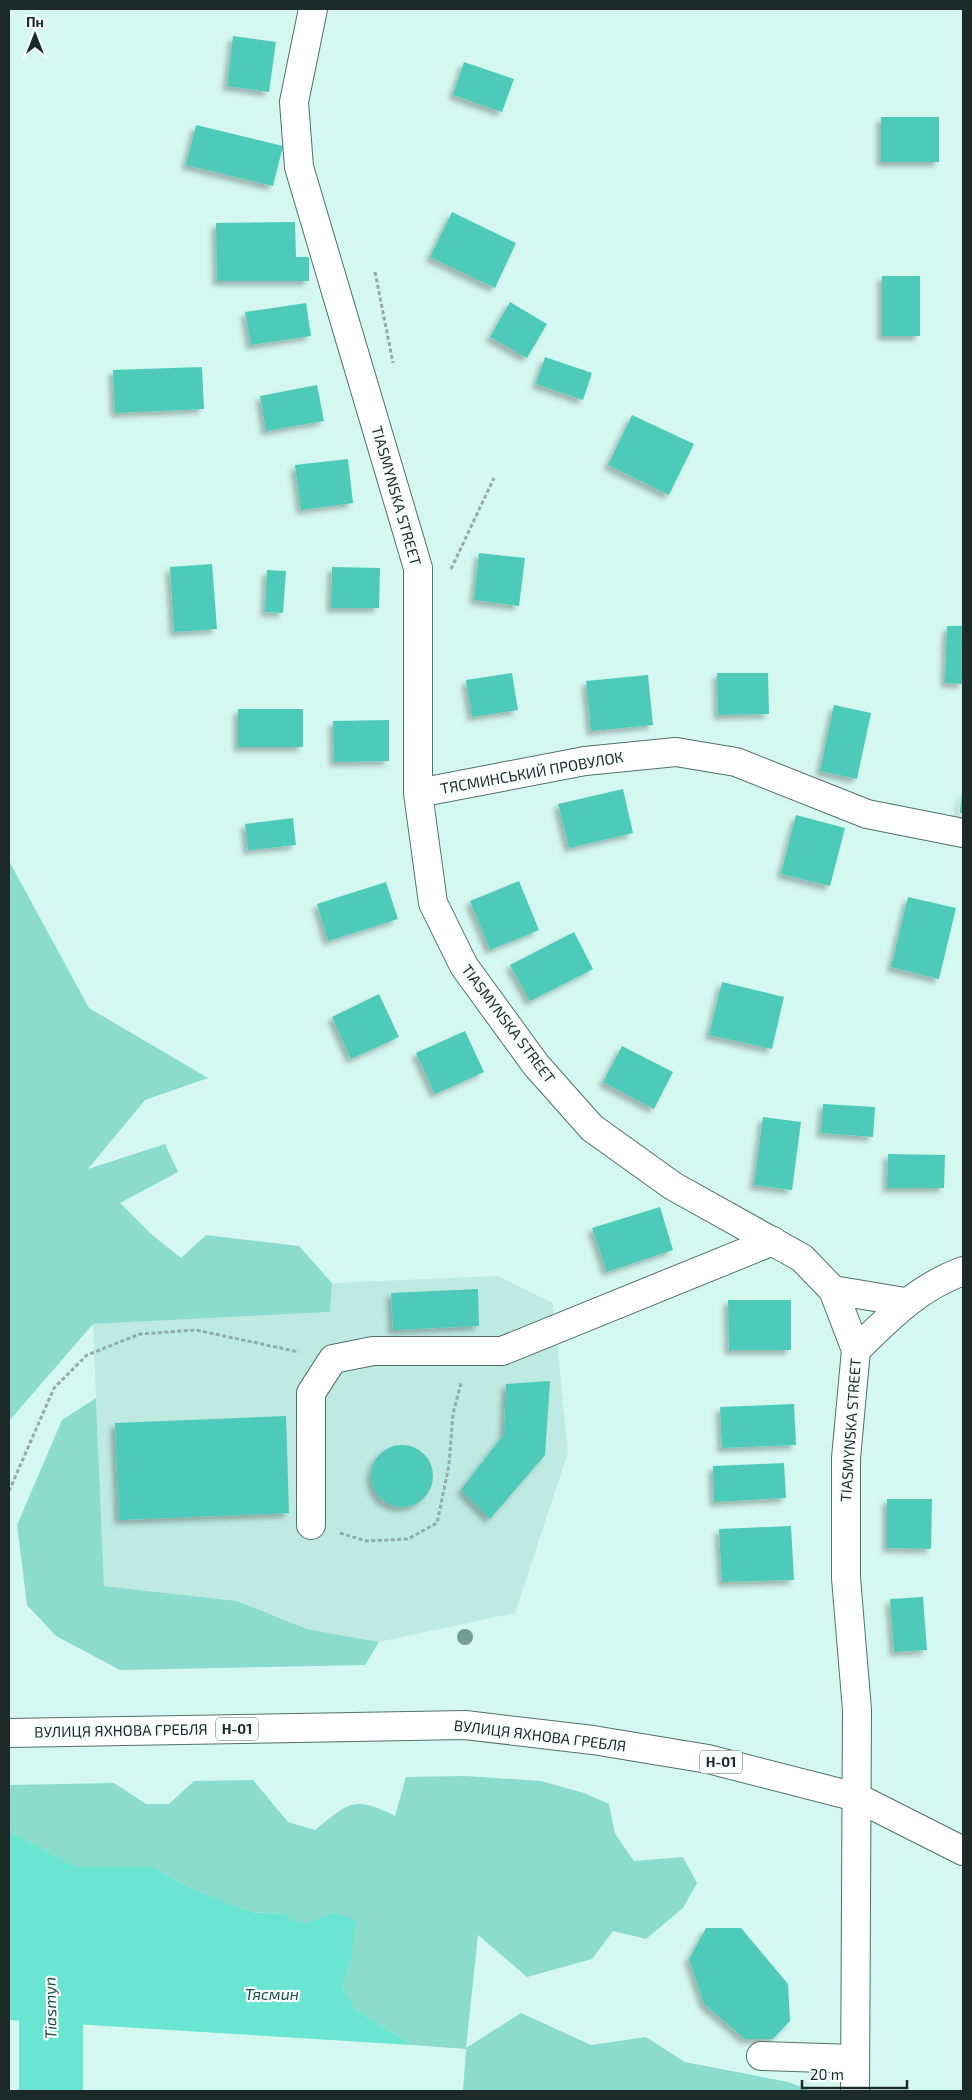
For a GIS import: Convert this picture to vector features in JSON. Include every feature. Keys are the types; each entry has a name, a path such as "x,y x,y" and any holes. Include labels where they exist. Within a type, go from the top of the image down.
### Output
{"street":[{"name":"TIASMYNSKA STREET","path":"312,9 294,102 299,167 418,568 418,793 433,902 464,966 536,1065 592,1128 673,1186 802,1258 833,1290 856,1350 846,1458 846,1578 857,1710 855,2091"},
{"name":"ТЯСМИНСЬКИЙ ПРОВУЛОК","path":"418,793 585,761 676,752 736,762 867,814 963,833"},
{"path":"311,1524 311,1394 334,1359 372,1351 502,1351 773,1241"},
{"path":"856,1350 905,1302 927,1287 963,1270"},
{"path":"833,1290 905,1302"},
{"name":"ВУЛИЦЯ ЯХНОВА ГРЕБЛЯ","path":"9,1733 465,1725 593,1740 708,1759 856,1797 963,1851"},
{"path":"761,2056 855,2059"}],"path":[{"path":"448,576 494,478"},
{"path":"9,1490 54,1388 87,1355 140,1334 196,1330 334,1359"},
{"path":"311,1524 366,1541 408,1539 436,1523 449,1466 453,1414 461,1384 502,1351"}],"shaded area":[{"path":"9,861 89,1008 208,1078 145,1100 88,1169 165,1144 178,1172 120,1203 151,1234 181,1258 206,1235 299,1246 332,1283 330,1312 93,1324 9,1421"},
{"path":"498,1276 553,1303 568,1453 515,1613 379,1642 307,1629 237,1601 104,1586 93,1324 329,1312 332,1283"},
{"path":"96,1398 104,1586 237,1601 307,1629 379,1642 365,1665 120,1670 56,1636 27,1605 17,1525 62,1420"},
{"path":"466,1776 541,1781 584,1793 609,1804 615,1834 634,1861 683,1857 697,1883 683,1908 646,1939 613,1931 592,1959 527,1977 478,1935 466,2048 521,2013 591,2045 646,2037 685,2062 788,2082 812,2091 463,2091 466,2049 412,2045 356,2010 342,1986 352,1957 333,1912 305,1924 282,1914 251,1912 186,1886 153,1867 77,1867 9,1831 9,1785 114,1783 146,1804 169,1804 194,1781 253,1780 288,1822 315,1830 336,1813 352,1805 370,1806 395,1816 406,1777"}],"water":[{"name":"Тясмин","path":"9,1831 77,1867 153,1867 186,1886 251,1912 282,1914 305,1924 333,1912 356,1920 352,1957 342,1986 356,2010 412,2045 9,2020"}],"building":[{"path":"233,36 276,42 269,92 227,86"},
{"path":"464,62 514,79 502,112 453,95"},
{"path":"881,117 939,117 939,162 881,162"},
{"path":"196,125 283,146 273,186 186,165"},
{"path":"452,212 516,243 495,288 430,257"},
{"path":"295,222 296,257 309,257 309,281 217,281 216,223"},
{"path":"882,276 920,276 920,336 882,336"},
{"path":"510,302 547,324 527,358 490,337"},
{"path":"306,303 311,336 251,345 245,312"},
{"path":"545,357 592,373 583,400 536,384"},
{"path":"202,367 204,409 115,413 113,370"},
{"path":"317,385 324,421 266,431 260,396"},
{"path":"632,415 694,444 669,495 608,465"},
{"path":"348,459 353,503 301,510 295,465"},
{"path":"479,553 525,558 519,606 474,600"},
{"path":"212,564 217,629 174,632 170,567"},
{"path":"332,567 380,568 379,608 331,608"},
{"path":"267,570 286,571 283,613 265,612"},
{"path":"947,626 963,626 963,684 945,683"},
{"path":"512,673 518,710 472,717 466,680"},
{"path":"717,673 768,673 769,714 718,715"},
{"path":"648,675 653,725 591,731 586,681"},
{"path":"834,705 871,713 857,779 820,771"},
{"path":"238,709 303,709 303,747 238,747"},
{"path":"389,720 389,761 334,762 333,721"},
{"path":"623,789 633,833 569,848 558,804"},
{"path":"962,791 963,813 960,813"},
{"path":"796,815 845,828 830,886 781,874"},
{"path":"293,818 296,845 248,850 245,824"},
{"path":"519,881 539,930 490,950 470,901"},
{"path":"386,882 398,919 328,941 317,904"},
{"path":"908,897 956,908 939,979 891,967"},
{"path":"574,932 593,969 530,1001 510,965"},
{"path":"722,982 784,997 772,1049 709,1035"},
{"path":"379,994 399,1037 351,1059 332,1017"},
{"path":"465,1031 484,1072 435,1094 416,1053"},
{"path":"622,1046 673,1072 654,1109 603,1082"},
{"path":"823,1104 875,1107 873,1137 821,1133"},
{"path":"763,1117 801,1122 792,1190 754,1185"},
{"path":"888,1154 945,1155 944,1188 887,1188"},
{"path":"660,1207 673,1250 607,1272 592,1228"},
{"path":"478,1289 479,1326 393,1330 391,1293"},
{"path":"728,1300 791,1300 791,1350 729,1350"},
{"path":"550,1381 545,1455 490,1519 461,1490 504,1434 506,1384"},
{"path":"794,1404 796,1445 722,1448 720,1407"},
{"path":"286,1416 289,1513 119,1520 115,1423"},
{"path":"402,1445 419,1450 424,1454 428,1459 433,1476 428,1493 424,1498 419,1502 402,1507 385,1502 380,1498 376,1493 371,1476 376,1459 380,1454 385,1450"},
{"path":"784,1463 786,1498 714,1502 713,1466"},
{"path":"887,1499 932,1499 931,1549 887,1548"},
{"path":"791,1526 794,1580 722,1582 719,1529"},
{"path":"923,1597 927,1650 894,1652 890,1599"},
{"path":"706,1928 741,1928 788,1984 790,2021 773,2039 745,2039 704,2004 689,1959"}],"waterway":[{"name":"Tiasmyn","path":"9,1912 40,1937 51,1975 51,2091"}]}
